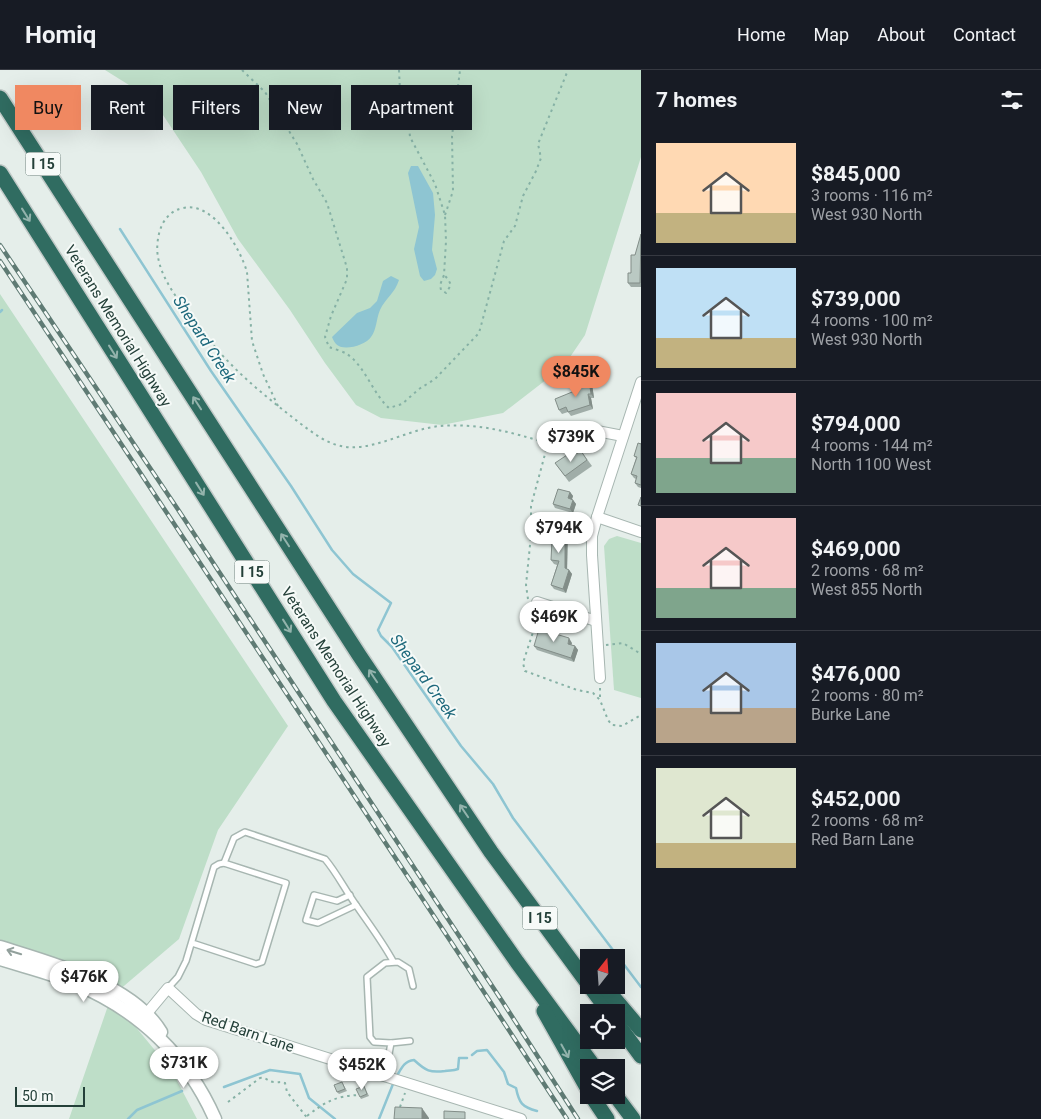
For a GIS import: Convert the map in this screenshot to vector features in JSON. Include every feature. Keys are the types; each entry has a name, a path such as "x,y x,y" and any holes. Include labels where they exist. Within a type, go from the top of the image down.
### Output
{"highway":[{"name":"Veterans Memorial Highway","path":"0,98 353,646 491,852 580,973"},
{"name":"Veterans Memorial Highway","path":"0,173 334,701 517,962 588,1059"},
{"path":"491,852 580,957"},
{"path":"517,962 580,1075"},
{"path":"611,994 641,1030"},
{"path":"625,1034 641,1056"},
{"path":"597,1104 607,1119"},
{"path":"622,1104 633,1119"}],"street":[{"path":"600,678 592,536 641,382"},
{"path":"561,443 597,431 623,436"},
{"path":"597,517 641,532"},
{"path":"537,602 596,621"},
{"path":"0,947 84,975 121,996 143,1018 193,1076 215,1119"},
{"path":"0,959 63,978 143,1018"},
{"path":"143,1018 168,988"},
{"name":"Red Barn Lane","path":"168,988 196,1014 206,1020 521,1119"}],"lane":[{"path":"224,863 234,838 246,832 325,859 382,941 393,962"},
{"path":"168,988 182,971 214,867 224,863 286,883 262,962 256,964 192,943"},
{"path":"350,895 337,901 314,895 306,920 318,923 356,905"},
{"path":"410,1042 391,1044 374,1042 370,1038 368,977 385,963 398,962 409,970 413,986"},
{"path":"385,1076 391,1044"}],"path":[{"path":"242,70 265,92 297,144 313,179 327,203 347,268 347,279 331,316 325,337 329,347 347,354 362,370 382,402 389,408 402,404 435,379 479,333 504,241 515,226 523,196 536,171 540,158 538,144 568,70"},
{"path":"399,70 400,91 408,115 410,137 435,184 445,215 444,275 440,285 441,290 446,293 451,285 448,278 444,275"},
{"path":"445,215 453,191 452,136 460,70"},
{"path":"278,406 263,374 252,341 247,272 244,261 216,219 197,208 175,209 164,221 158,240 158,255 163,274 180,302 223,356 260,392 278,406 321,438 337,446 357,448 438,426 478,426 502,430 547,443"},
{"path":"598,646 623,643 641,654"},
{"path":"600,678 600,700"},
{"path":"228,1102 260,1078 265,1078 272,1082 281,1081 285,1083 287,1092 308,1118 324,1103 344,1095 359,1095"},
{"path":"400,1110 408,1083"}],"green space":[{"path":"105,70 641,70 641,157 585,335 564,366 503,413 442,425 381,418 356,405 238,239 201,172 173,130 163,115 163,85 129,85"},
{"path":"0,294 288,726 218,830 179,939 111,997 0,964"},
{"path":"617,536 641,543 641,698 614,690 604,546 609,539"},
{"path":"111,997 172,1071 197,1119 69,1119"}],"water":[{"path":"411,166 418,166 433,193 435,215 432,250 437,269 431,279 424,281 420,276 414,249 419,227 408,173"},
{"path":"391,276 399,280 380,310 371,337 364,343 349,347 336,344 332,337 357,313 370,308 377,301 383,281"}],"building":[{"path":"641,234 640,283 628,283 628,273 631,273 631,255 635,255"},
{"path":"589,380 591,394 588,394 590,405 568,412 566,407 559,410 555,399 577,390 575,383"},
{"path":"638,443 641,444 641,485 635,483 637,476 631,474 637,457 634,456"},
{"path":"581,451 587,460 565,476 555,463 570,453 572,456"},
{"path":"558,489 570,492 568,498 573,500 570,509 553,504"},
{"path":"553,521 565,521 565,568 569,570 563,589 551,585 559,561 551,560"},
{"path":"539,629 569,638 568,644 575,646 571,658 534,646"},
{"path":"342,1082 345,1089 337,1092 334,1085"},
{"path":"364,1086 367,1094 360,1097 356,1089"},
{"path":"395,1107 422,1108 422,1119 394,1119"},
{"path":"444,1111 465,1112 465,1119 444,1119"}],"waterway":[{"name":"Shepard Creek","path":"120,229 211,371 291,486 332,550 353,574 391,603 378,630 381,636 392,647 461,746 493,784 513,818 641,987"},
{"name":"Shepard Creek","path":"472,1055 477,1051 487,1050 504,1072 508,1084 516,1088 522,1104 537,1111"},
{"name":"Shepard Creek","path":"398,1074 404,1065 414,1060 428,1070 440,1072 458,1069 459,1058 467,1058"},
{"name":"Shepard Creek","path":"224,1087 270,1070 300,1074 309,1098 335,1119"},
{"name":"Shepard Creek","path":"379,1119 393,1084"},
{"name":"Shepard Creek","path":"128,1119 137,1110 182,1091"}],"railway":[{"path":"0,245 177,508 578,1119"},
{"path":"0,261 567,1119"}]}
